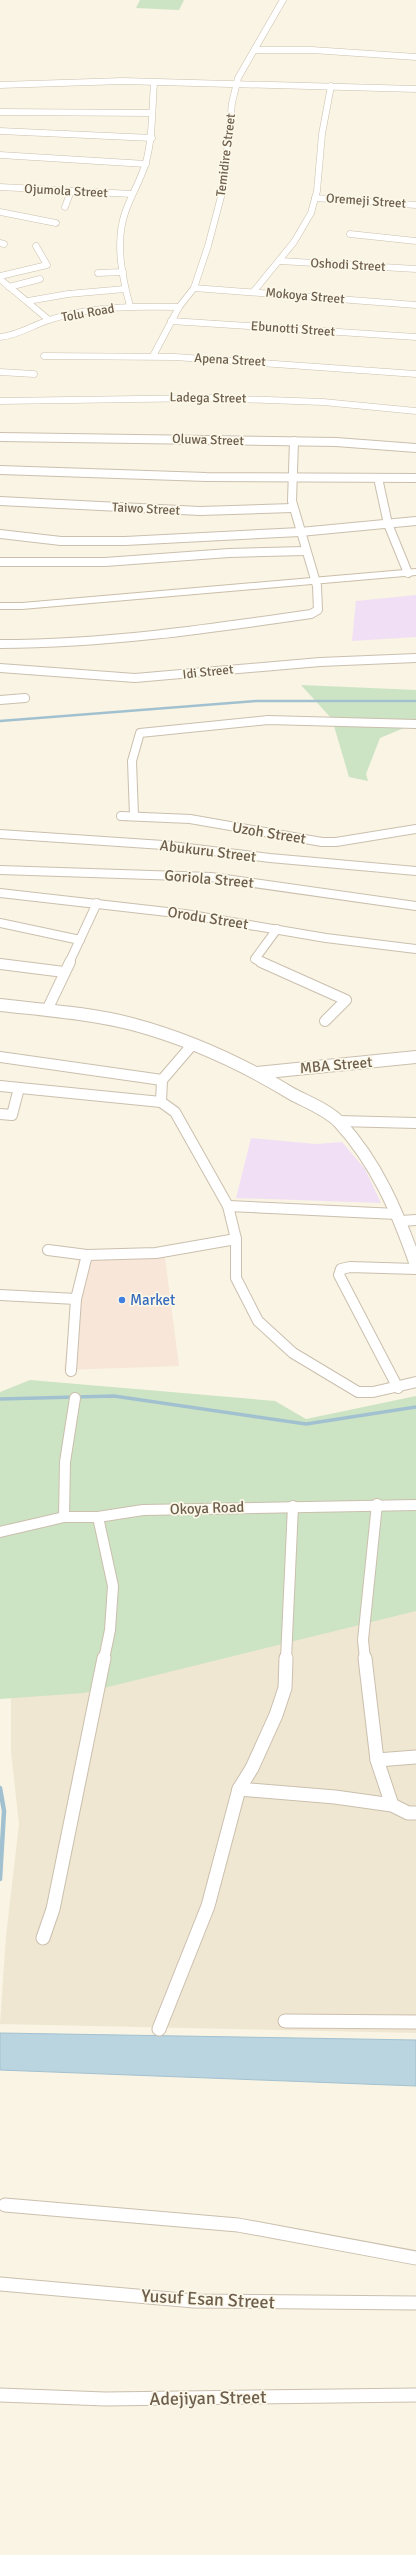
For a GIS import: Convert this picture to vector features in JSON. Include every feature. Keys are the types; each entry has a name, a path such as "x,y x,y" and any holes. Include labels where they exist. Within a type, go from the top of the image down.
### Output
{"main road":[{"path":"0,606 22,606 412,572"}],"street":[{"name":"Temidire Street","path":"153,356 179,307 194,288 208,246 223,189 236,84 254,50 284,0"},
{"path":"254,50 312,50 416,57"},
{"path":"0,85 123,82 416,89"},
{"path":"130,306 125,289 123,272 122,240 124,215 146,164 152,138 154,83"},
{"path":"254,292 280,261 306,224 319,182 322,134 331,86"},
{"path":"0,112 152,113"},
{"path":"0,131 152,138"},
{"path":"0,155 146,164"},
{"name":"Ojumola Street","path":"0,187 71,192 132,194"},
{"path":"65,207 71,192"},
{"name":"Oremeji Street","path":"315,198 416,205"},
{"path":"0,212 56,223"},
{"path":"350,234 416,241"},
{"path":"36,246 46,260 47,265 0,278 49,320"},
{"name":"Oshodi Street","path":"280,261 416,269"},
{"path":"98,273 123,272"},
{"path":"9,287 40,279"},
{"name":"Mokoya Street","path":"194,288 416,305"},
{"path":"28,301 68,294 125,289"},
{"name":"Tolu Road","path":"0,337 17,336 49,320 94,310 130,306 179,307"},
{"name":"Ebunotti Street","path":"171,321 416,338"},
{"name":"Apena Street","path":"44,356 153,356 258,361 416,374"},
{"path":"0,372 34,374"},
{"name":"Ladega Street","path":"0,400 208,398 324,402 416,411"},
{"name":"Oluwa Street","path":"0,437 294,441 416,448"},
{"path":"0,644 43,645 146,637 311,614 318,610 319,604 315,581 292,508 291,477 294,441"},
{"path":"0,470 206,477 416,478"},
{"path":"378,478 388,524 412,572"},
{"name":"Taiwo Street","path":"0,501 200,511 292,508"},
{"path":"0,534 61,541 125,541 300,532 416,521"},
{"path":"0,562 105,562 228,553 305,551"},
{"name":"Idi Street","path":"0,668 135,678 320,662 416,658"},
{"path":"0,700 25,698"},
{"path":"134,816 132,761 140,733 268,720 329,720 416,724"},
{"name":"Uzoh Street","path":"121,816 190,819 322,842 336,842 416,829"},
{"name":"Abukuru Street","path":"0,834 163,845 270,858 416,871"},
{"name":"Goriola Street","path":"0,870 211,877 416,906"},
{"name":"Orodu Street","path":"0,893 98,903 416,950"},
{"path":"47,1010 98,903"},
{"path":"0,923 80,940"},
{"path":"277,929 255,958 322,992 346,1000 325,1021"},
{"path":"0,964 64,972"},
{"path":"0,1005 90,1016 132,1024 192,1045 257,1073 338,1120 372,1164 399,1217 416,1265"},
{"path":"161,1102 162,1080 192,1045"},
{"path":"0,1057 162,1080"},
{"name":"MBA Street","path":"257,1073 416,1058"},
{"path":"0,1086 161,1102 175,1112 228,1206 236,1240 236,1278 258,1321 270,1334 293,1353 338,1378 358,1392 373,1392 398,1388 416,1382"},
{"path":"0,1114 12,1115 19,1088"},
{"path":"338,1120 416,1122"},
{"path":"228,1206 399,1217 416,1220"},
{"path":"48,1250 87,1255 156,1253 236,1240"},
{"path":"71,1371 76,1299 87,1255"},
{"path":"398,1388 339,1275 341,1269 350,1267 416,1269"},
{"path":"0,1295 76,1299"},
{"path":"64,1517 65,1462 76,1398"},
{"path":"377,1504 368,1576 363,1640 377,1760 392,1805"},
{"name":"Okoya Road","path":"0,1532 64,1517 98,1517 143,1510 377,1504 416,1505"},
{"path":"159,2030 208,1906 239,1789 252,1768 276,1715 285,1688 293,1506"},
{"path":"43,1938 53,1909 110,1630 113,1586 98,1517"},
{"path":"377,1760 416,1756"},
{"path":"239,1789 335,1797 392,1805 408,1812 416,1813"},
{"path":"285,2021 416,2022"},
{"path":"5,2205 128,2217 238,2225 416,2258"},
{"name":"Yusuf Esan Street","path":"0,2284 194,2301 416,2303"},
{"name":"Adejiyan Street","path":"0,2395 104,2399 416,2395"}],"shaded area":[{"path":"416,595 416,637 352,641 356,601"},
{"path":"251,1138 316,1144 342,1142 365,1169 381,1203 236,1198"},
{"name":"Market","path":"164,1250 179,1366 64,1370 79,1254"},
{"path":"416,1413 416,2033 0,2024 6,1936 19,1824 11,1752 11,1686 0,1663 324,1426"}],"green space":[{"path":"140,0 184,0 179,10 136,8"},
{"path":"301,685 416,690 416,723 380,738 366,774 368,781 349,777 332,719"},
{"path":"30,1380 275,1401 306,1419 416,1396 416,1611 84,1693 0,1699 0,1392"}],"water":[{"path":"0,2033 416,2040 416,2086 0,2070"}],"waterway":[{"path":"0,721 257,701 416,701"},
{"path":"0,1399 114,1396 306,1424 416,1407"},
{"path":"0,1788 4,1811 0,1879"}],"place":[{"name":"Market","path":"122,1300"}]}
